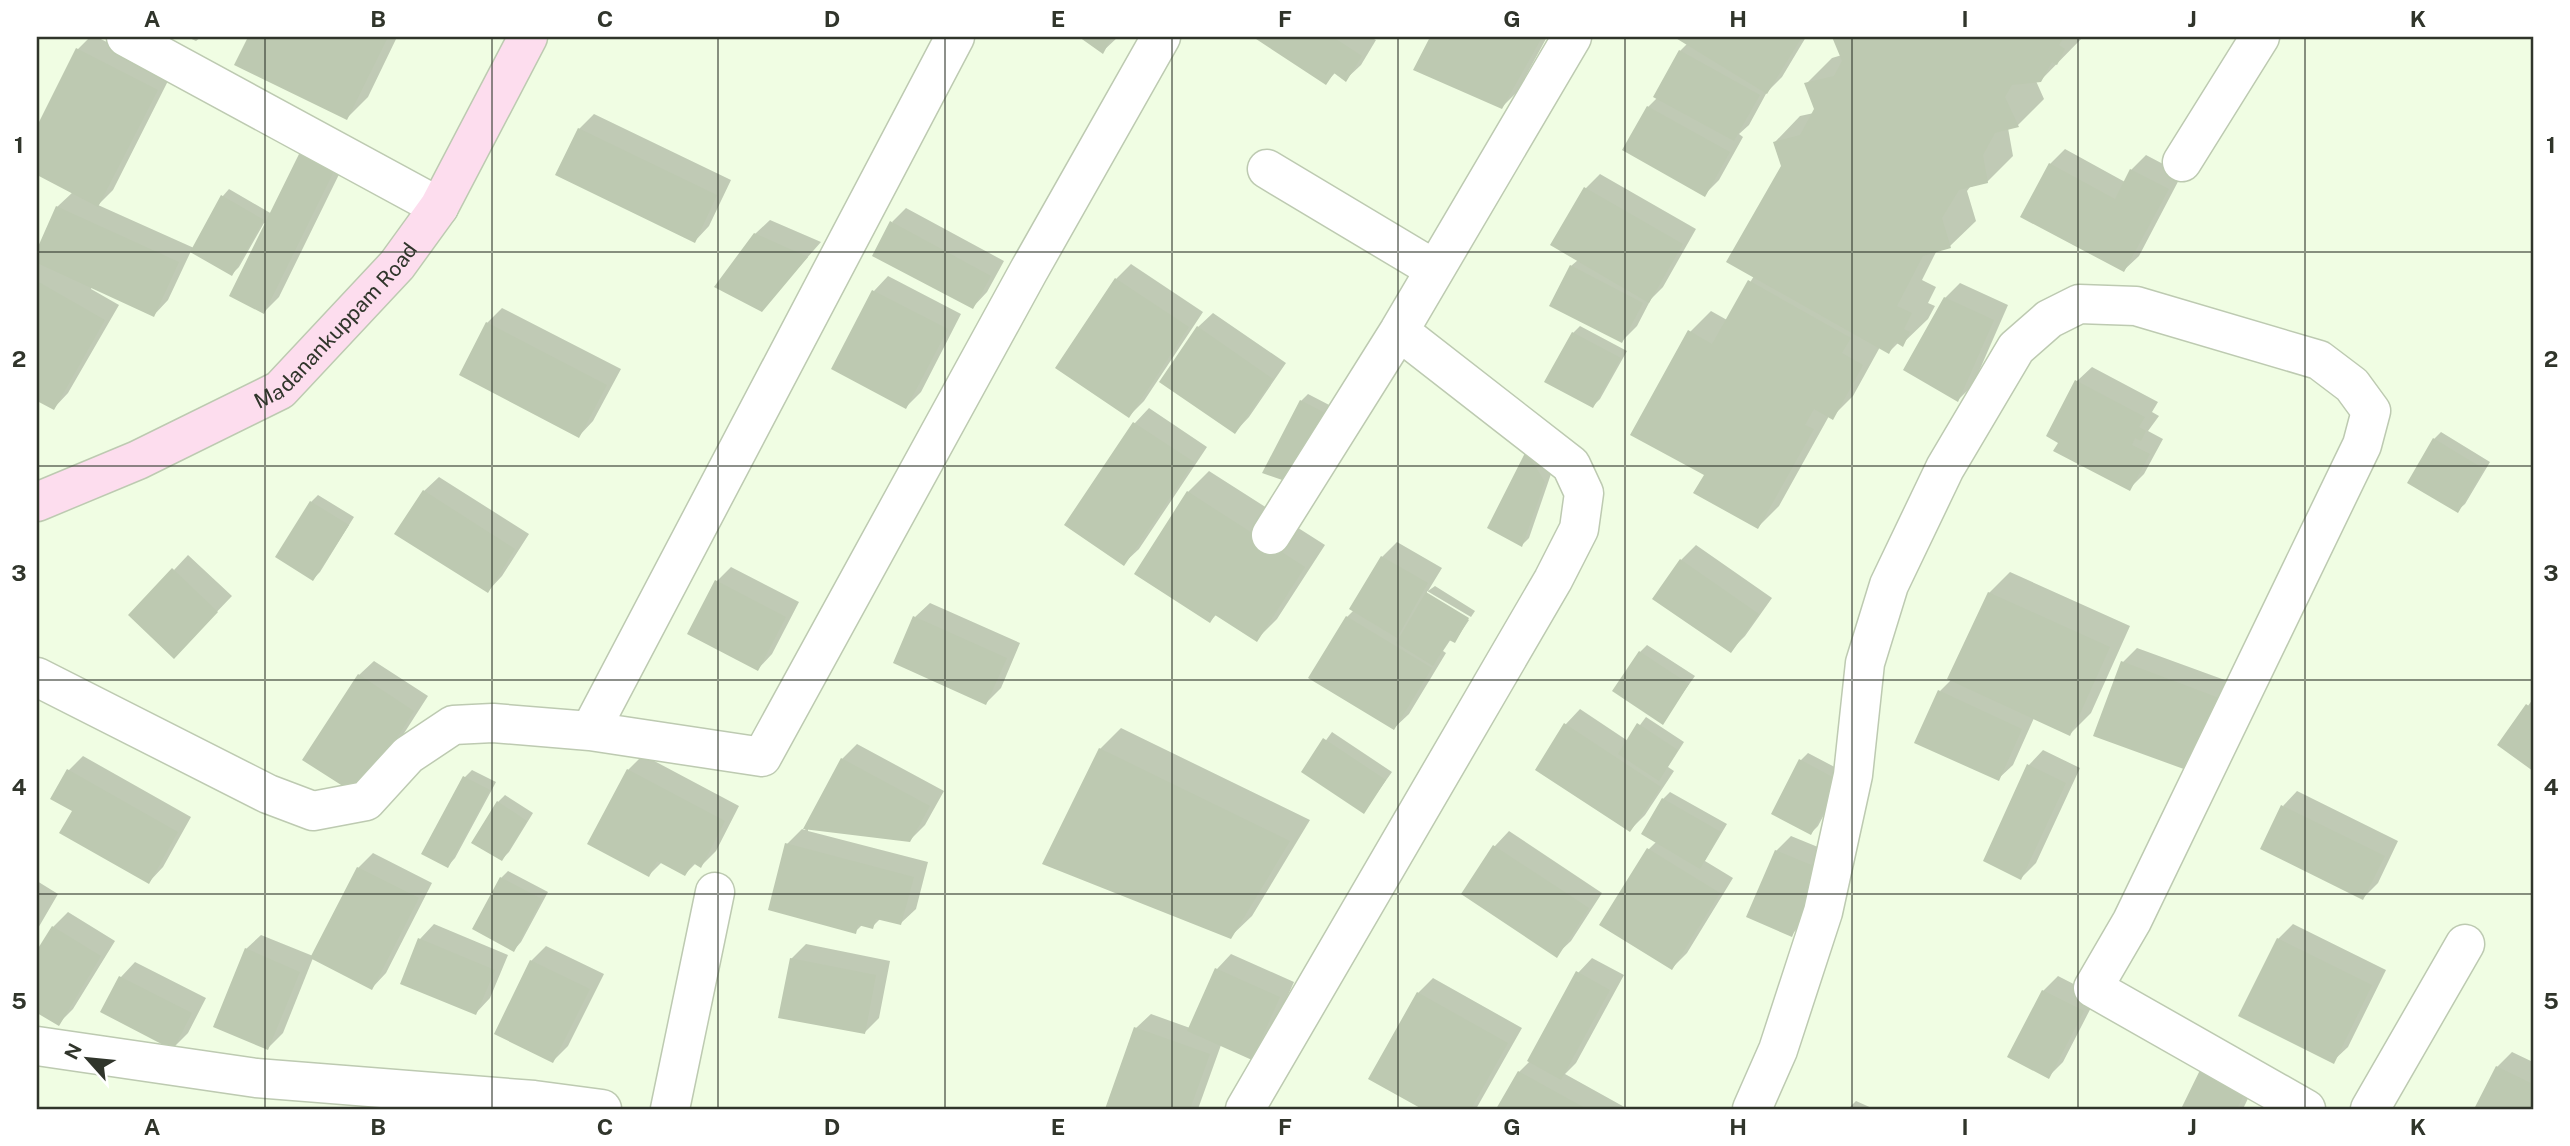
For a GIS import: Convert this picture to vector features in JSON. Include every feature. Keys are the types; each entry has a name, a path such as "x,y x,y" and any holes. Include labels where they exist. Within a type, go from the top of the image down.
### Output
{"main road":[{"name":"Madanankuppam Road","path":"37,502 138,460 280,390 397,265 439,207 528,37"}],"street":[{"path":"126,37 439,207"},
{"path":"590,731 955,37"},
{"path":"37,677 268,794 313,811 366,801 408,755 453,725 493,723 590,731 762,757 1028,272 1161,37"},
{"path":"1271,535 1399,331 1572,37"},
{"path":"2182,162 2260,37"},
{"path":"1267,169 1434,269"},
{"path":"1752,1109 1778,1050 1823,912 1853,775 1865,663 1889,585 1945,468 2017,348 2049,319 2079,304 2136,306 2319,360 2352,385 2371,411 2362,445 2350,470 2132,921 2093,988 2305,1109"},
{"path":"1245,1109 1553,580 1579,529 1584,493 1571,465 1399,331"},
{"path":"670,1109 715,892"},
{"path":"2370,1109 2465,944"},
{"path":"37,1046 256,1078 534,1100 602,1109"}],"building":[{"path":"248,37 388,37 347,120 234,65"},
{"path":"1079,37 1112,37 1103,54"},
{"path":"1253,37 1333,37 1362,56 1346,82 1334,73 1326,85"},
{"path":"1430,37 1542,37 1502,109 1413,70"},
{"path":"1674,37 1802,37 1767,94"},
{"path":"1832,37 2064,37 2059,45 2065,49 2057,65 2052,62 2041,82 2012,85 2005,97 2019,127 1995,133 1983,155 1988,183 1959,190 1942,218 1951,248 1923,256 1897,306 1912,313 1904,329 1910,332 1903,347 1895,342 1889,354 1726,262 1781,166 1773,142 1800,135 1814,109 1804,83 1834,76 1842,61"},
{"path":"76,48 158,90 98,207 37,175 37,126"},
{"path":"1679,50 1760,95 1734,141 1653,97"},
{"path":"1647,106 1730,152 1705,197 1622,150"},
{"path":"578,128 717,195 695,243 555,175"},
{"path":"300,152 335,169 264,314 229,296"},
{"path":"2049,163 2115,199 2130,169 2169,189 2124,272 2020,217"},
{"path":"1584,187 1683,244 1649,303 1550,245"},
{"path":"221,195 264,220 232,276 190,252"},
{"path":"56,206 179,262 154,317 37,263 37,249"},
{"path":"890,221 991,276 973,309 872,256"},
{"path":"754,233 808,257 762,312 714,287"},
{"path":"1570,265 1643,303 1622,343 1549,306"},
{"path":"1115,278 1189,327 1129,418 1055,368"},
{"path":"1748,280 1851,338 1842,353 1863,365 1833,420 1814,409 1805,425 1814,429 1758,529 1693,493 1704,475 1630,435 1688,330 1712,344"},
{"path":"37,281 105,320 54,410 37,401"},
{"path":"872,290 948,329 906,409 831,369"},
{"path":"1944,297 1994,320 1958,402 1903,370"},
{"path":"486,322 607,385 579,438 459,375"},
{"path":"1197,326 1273,379 1235,434 1159,382"},
{"path":"1572,332 1621,358 1593,408 1544,382"},
{"path":"2075,380 2145,417 2139,427 2146,431 2141,441 2135,438 2132,445 2150,454 2130,491 2053,451 2058,443 2046,436"},
{"path":"1300,400 1329,415 1288,482 1262,473"},
{"path":"1133,422 1194,462 1124,566 1064,525"},
{"path":"2433,438 2484,469 2458,513 2407,483"},
{"path":"1526,451 1545,482 1522,547 1487,528"},
{"path":"423,490 515,549 488,593 394,534"},
{"path":"1187,491 1305,567 1257,642 1215,615 1210,623 1134,574"},
{"path":"310,501 349,525 313,581 275,557"},
{"path":"1381,556 1428,583 1397,638 1349,609"},
{"path":"1680,559 1759,614 1731,653 1652,599"},
{"path":"172,568 218,612 174,659 128,615"},
{"path":"715,580 786,617 758,671 687,634"},
{"path":"1426,592 1469,618 1455,643 1449,640 1433,666 1396,643"},
{"path":"1988,592 2110,647 2070,736 1947,679"},
{"path":"913,616 1007,658 986,705 893,663"},
{"path":"1346,616 1432,668 1394,730 1308,678"},
{"path":"1639,651 1689,684 1663,725 1612,691"},
{"path":"2121,661 2219,698 2192,772 2093,736"},
{"path":"358,674 414,711 360,797 302,760"},
{"path":"1938,690 2022,729 1999,781 1914,743"},
{"path":"2526,704 2533,709 2533,771 2497,745"},
{"path":"1564,723 1661,787 1630,832 1535,770"},
{"path":"1637,723 1678,750 1659,781 1618,754"},
{"path":"1323,738 1386,780 1364,814 1301,772"},
{"path":"1099,748 1290,841 1231,939 1042,864"},
{"path":"841,758 930,806 910,842 803,829"},
{"path":"1799,759 1840,781 1811,835 1771,814"},
{"path":"2027,764 2066,783 2021,880 1983,861"},
{"path":"67,769 178,832 149,884 59,833 72,811 50,799"},
{"path":"627,769 725,821 701,868 693,863 685,876 657,861 649,877 587,844"},
{"path":"463,776 490,790 448,868 421,854"},
{"path":"1662,798 1721,832 1700,869 1641,834"},
{"path":"497,801 527,821 502,861 471,843"},
{"path":"2281,805 2385,856 2363,900 2260,849"},
{"path":"785,843 914,877 901,925 876,919 873,929 858,925 856,934 768,910"},
{"path":"1493,845 1589,908 1557,958 1461,894"},
{"path":"1647,848 1720,893 1672,970 1599,925"},
{"path":"1775,850 1821,869 1792,937 1746,917"},
{"path":"357,867 419,898 372,990 310,958"},
{"path":"500,877 542,899 514,952 472,929"},
{"path":"52,926 101,956 59,1026 37,1013 37,950"},
{"path":"418,938 495,970 476,1015 400,984"},
{"path":"2277,938 2372,985 2334,1064 2238,1016"},
{"path":"245,948 300,972 268,1050 213,1027"},
{"path":"790,958 876,975 865,1034 778,1018"},
{"path":"530,960 590,989 553,1063 494,1034"},
{"path":"1215,968 1280,997 1252,1060 1187,1031"},
{"path":"1576,971 1610,990 1561,1080 1527,1061"},
{"path":"119,976 192,1013 173,1050 100,1012"},
{"path":"2042,990 2084,1011 2049,1079 2007,1057"},
{"path":"1417,992 1508,1043 1471,1109 1422,1109 1368,1079"},
{"path":"1134,1027 1210,1054 1190,1109 1105,1109"},
{"path":"2202,1066 2247,1088 2237,1109 2181,1109"},
{"path":"2496,1066 2533,1084 2533,1109 2474,1109"},
{"path":"1518,1071 1587,1109 1496,1109"}]}
